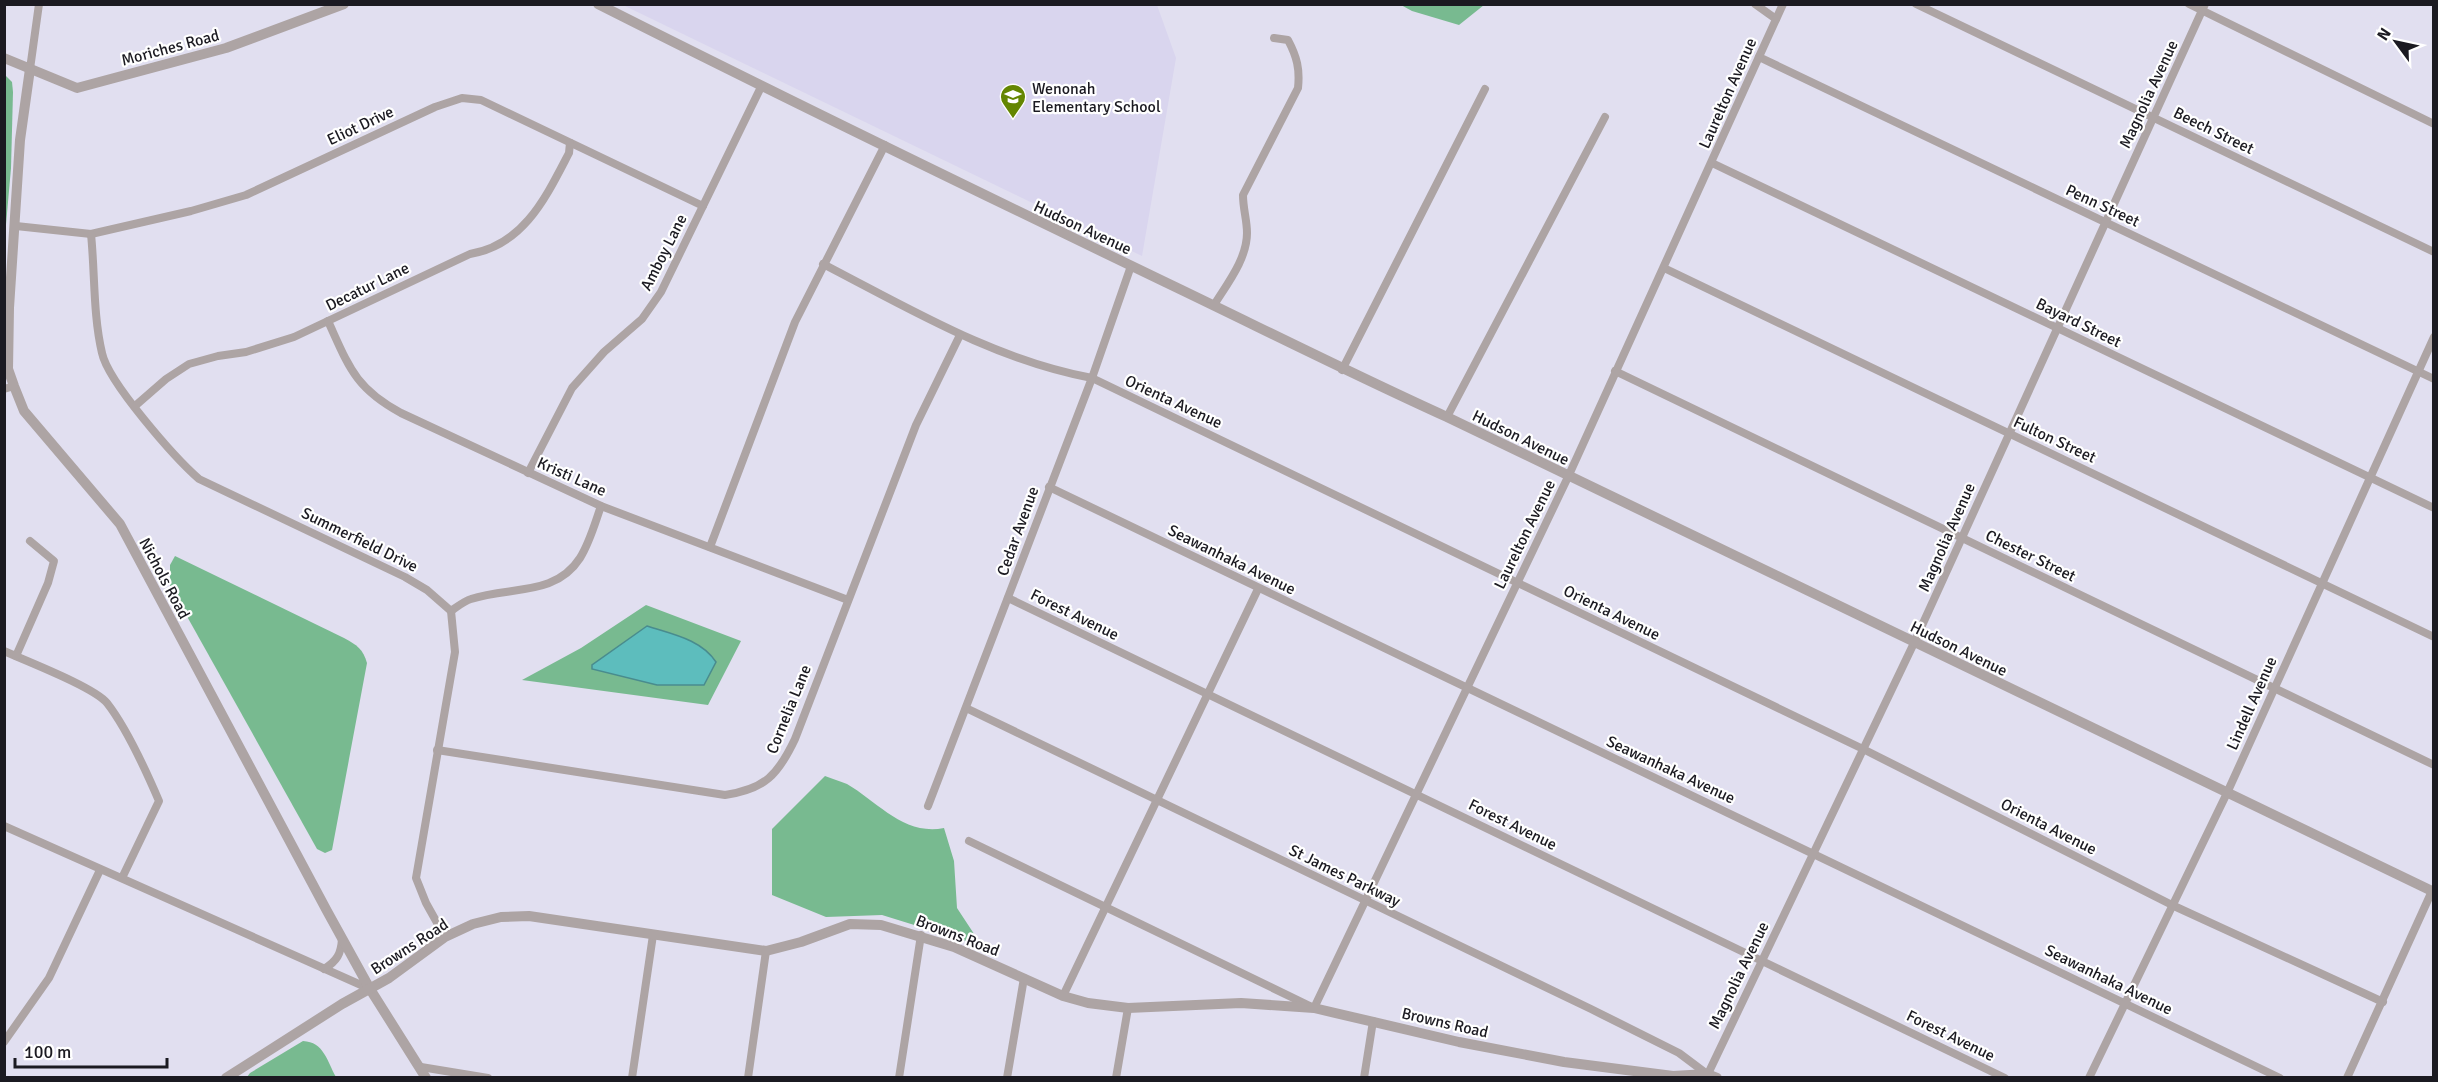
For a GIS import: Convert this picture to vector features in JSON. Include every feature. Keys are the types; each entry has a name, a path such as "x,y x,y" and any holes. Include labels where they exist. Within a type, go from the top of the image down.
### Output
{"street":[{"path":"30,69 39,4"},
{"name":"Moriches Road","path":"4,58 77,88 225,48 344,4"},
{"name":"Hudson Avenue","path":"598,4 761,87 1214,305 1342,370 1447,417 2433,892"},
{"path":"1755,4 1776,19"},
{"name":"Laurelton Avenue","path":"1314,1008 1418,795 1516,582 1568,477 1783,4"},
{"name":"Beech Street","path":"1916,4 2433,252"},
{"path":"2189,4 2204,8 2433,124"},
{"name":"Magnolia Avenue","path":"1710,1076 1761,960 1914,643 2204,8"},
{"path":"1214,305 1243,255 1247,235 1243,212 1244,195 1298,88 1296,55 1288,40 1274,38"},
{"name":"Penn Street","path":"1759,57 2433,379"},
{"name":"Nichols Road","path":"30,69 20,140 9,308 9,387 24,411 120,524 370,989 424,1072"},
{"name":"Amboy Lane","path":"528,473 572,388 604,352 642,319 661,292 761,87"},
{"path":"1342,370 1485,89"},
{"name":"Eliot Drive","path":"16,226 91,234 190,211 246,195 435,107 462,98 482,100 703,206"},
{"path":"1447,417 1605,117"},
{"name":"Decatur Lane","path":"135,406 166,379 189,364 218,356 246,352 294,337 470,254 493,248 511,237 537,211 569,153 570,144"},
{"path":"710,547 795,322 885,145"},
{"name":"Bayard Street","path":"1712,163 2433,508"},
{"name":"Summerfield Drive","path":"91,234 102,354 112,377 178,461 199,479 405,577 428,590 451,611"},
{"name":"Orienta Avenue","path":"823,264 960,335 1031,365 1092,378 1863,749 2174,906 2383,1002"},
{"name":"Cedar Avenue","path":"928,806 1092,378 1131,266"},
{"name":"Fulton Street","path":"1664,268 2433,636"},
{"name":"Kristi Lane","path":"328,321 356,380 375,397 401,413 601,506 848,600"},
{"name":"Cornelia Lane","path":"437,750 725,795 747,791 765,782 784,764 916,425 960,335"},
{"name":"Lindell Avenue","path":"2089,1077 2227,793 2433,337"},
{"name":"Chester Street","path":"1615,371 2433,765"},
{"name":"Seawanhaka Avenue","path":"1049,487 2280,1077"},
{"path":"445,937 426,903 416,878 455,652 455,628 451,611 469,599 543,586 557,580 570,570 580,557 601,506"},
{"path":"16,656 48,583 54,561 30,541"},
{"path":"1063,996 1258,589"},
{"name":"Forest Avenue","path":"1008,598 2005,1077"},
{"path":"4,651 80,686 106,701 148,774 159,801 122,878"},
{"name":"St James Parkway","path":"966,708 1679,1053 1710,1076"},
{"path":"4,826 370,989"},
{"path":"969,841 1314,1008"},
{"path":"4,1042 49,978 100,870"},
{"path":"2347,1077 2433,892"},
{"name":"Browns Road","path":"226,1077 342,1004 370,989 445,937 473,924 501,917 529,915 766,951 801,942 850,924 881,925 921,935 1063,996 1128,1008 1241,1003 1314,1008 1459,1042 1564,1062 1673,1076 1710,1076"},
{"path":"632,1077 653,935"},
{"path":"899,1077 921,935"},
{"path":"324,969 340,954 342,938"},
{"path":"748,1077 766,951"},
{"path":"1007,1077 1024,978"},
{"path":"1116,1077 1128,1008"},
{"path":"1364,1077 1373,1021"},
{"path":"424,1072 488,1077"}],"shaded area":[{"path":"1484,4 1459,25 1412,11 1401,5"},
{"name":"Wenonah Elementary School","path":"623,5 1157,5 1176,58 1142,256"},
{"path":"5,75 12,82 13,92 11,168 5,236"},
{"path":"175,556 344,638 356,645 364,654 367,663 332,850 325,853 317,849 170,586 170,565"},
{"path":"646,605 741,641 708,705 522,680 581,648"},
{"path":"647,626 685,638 710,654 716,662 704,685 657,685 592,669 592,665"},
{"path":"825,776 847,784 904,822 916,827 944,828 954,861 957,908 982,946 882,915 826,917 772,895 772,829"},
{"path":"303,1041 310,1042 320,1049 336,1077 247,1077 250,1073"}],"place":[{"name":"Wenonah Elementary School","path":"1013,120"}]}
